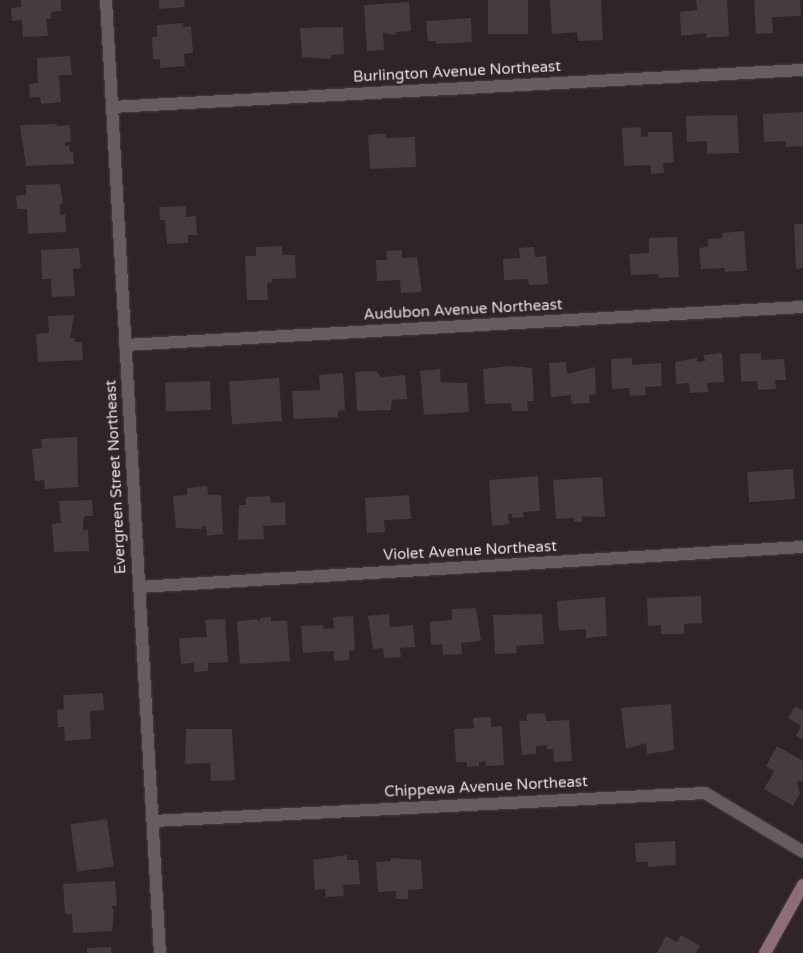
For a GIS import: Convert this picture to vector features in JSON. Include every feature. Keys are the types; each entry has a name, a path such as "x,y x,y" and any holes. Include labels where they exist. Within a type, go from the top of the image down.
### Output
{"street":[{"name":"Evergreen Street Northeast","path":"106,0 160,953"},
{"name":"Burlington Avenue Northeast","path":"112,107 803,70"},
{"name":"Audubon Avenue Northeast","path":"125,346 803,307"},
{"name":"Violet Avenue Northeast","path":"139,587 803,547"},
{"name":"Chippewa Avenue Northeast","path":"154,821 704,793 803,852"},
{"path":"765,953 803,885"}],"building":[{"path":"21,0 61,0 61,11 51,12 51,19 46,19 48,36 23,37 22,20 12,21 11,8 21,7"},
{"path":"159,0 184,0 185,7 159,9"},
{"path":"488,0 528,0 528,34 488,34"},
{"path":"550,0 601,0 603,40 578,41 577,32 552,34"},
{"path":"696,0 727,0 729,36 706,38 706,33 681,36 680,12 697,10"},
{"path":"754,0 800,0 801,16 772,17 773,33 756,34"},
{"path":"409,2 411,31 395,32 396,35 383,33 384,50 367,51 364,5"},
{"path":"471,18 472,42 436,44 436,41 428,41 426,21"},
{"path":"183,23 183,27 191,26 193,53 184,54 185,66 160,68 160,59 153,59 152,37 157,37 157,25"},
{"path":"343,27 344,54 331,55 331,59 302,57 300,28"},
{"path":"70,56 72,75 59,75 61,102 41,104 40,97 30,97 29,84 38,83 37,58"},
{"path":"803,112 803,146 786,147 786,141 764,142 763,114"},
{"path":"737,115 739,153 707,154 707,141 687,142 686,116"},
{"path":"57,124 57,126 70,125 71,142 65,142 65,146 69,146 70,152 73,152 74,164 26,166 20,125"},
{"path":"641,127 641,137 648,136 648,132 672,132 674,162 663,163 664,173 651,174 650,165 624,166 622,128"},
{"path":"386,134 386,138 415,137 416,167 370,169 368,135"},
{"path":"60,184 63,203 60,204 60,215 65,214 66,232 28,234 27,209 17,209 16,196 26,195 26,185"},
{"path":"186,206 186,217 196,216 197,235 188,235 188,243 167,244 165,220 160,220 159,207"},
{"path":"794,224 803,224 803,268 796,269"},
{"path":"744,231 747,271 725,272 724,268 701,269 699,248 708,247 708,239 723,238 722,233"},
{"path":"677,237 679,277 659,278 658,274 631,275 629,254 649,253 649,238"},
{"path":"282,246 282,255 295,255 296,278 272,279 272,282 267,283 268,300 247,300 245,256 256,256 256,247"},
{"path":"534,247 535,257 546,256 548,284 529,285 528,279 504,280 503,259 520,258 519,248"},
{"path":"79,248 81,268 73,269 75,296 52,297 51,279 42,279 41,250"},
{"path":"402,250 402,258 417,257 422,292 401,293 400,280 377,281 376,260 387,260 386,251"},
{"path":"74,315 70,338 74,338 75,342 82,342 83,360 38,362 36,334 49,333 48,316"},
{"path":"722,353 724,382 707,383 708,392 690,393 689,383 676,384 675,362 697,358 697,362 705,361 704,355"},
{"path":"761,353 761,360 784,359 786,380 775,380 776,389 758,390 757,381 741,382 740,354"},
{"path":"632,358 632,365 661,363 662,386 645,387 646,395 630,396 629,388 612,389 611,359"},
{"path":"566,362 567,374 595,367 596,394 589,395 590,403 572,404 571,395 551,397 549,363"},
{"path":"511,366 532,368 534,401 527,401 528,411 512,411 511,403 485,404 483,369"},
{"path":"440,369 441,382 467,383 469,412 424,415 420,371"},
{"path":"376,371 381,377 405,375 407,399 392,400 391,410 357,411 355,372"},
{"path":"343,373 345,410 338,411 338,417 294,419 292,391 320,390 319,375"},
{"path":"279,378 282,421 232,424 229,381"},
{"path":"210,381 211,410 166,412 165,383"},
{"path":"77,437 78,487 45,489 44,480 35,481 32,449 42,448 41,439"},
{"path":"793,469 795,499 749,502 747,472"},
{"path":"538,476 540,511 523,512 524,517 512,518 512,514 508,514 509,524 492,526 489,480"},
{"path":"602,477 605,517 582,516 582,522 574,522 573,518 556,519 553,480"},
{"path":"207,486 208,495 221,495 223,534 207,536 206,526 202,526 202,529 176,528 173,496 187,495 187,488"},
{"path":"409,495 411,519 384,520 385,532 367,533 365,498"},
{"path":"270,496 271,503 285,502 286,525 263,526 264,539 238,540 239,505 246,505 246,497"},
{"path":"92,500 93,516 85,516 83,520 83,530 88,530 89,551 54,552 52,524 61,523 59,501"},
{"path":"701,596 702,623 684,624 684,634 661,634 661,625 648,626 647,598"},
{"path":"605,597 607,636 586,638 586,629 559,631 557,601"},
{"path":"476,608 481,641 461,643 462,654 443,655 442,644 431,645 430,622 452,620 452,609"},
{"path":"389,614 390,627 413,625 415,647 400,648 401,657 384,658 383,648 373,649 368,616"},
{"path":"542,614 544,644 516,646 517,653 495,654 493,615"},
{"path":"353,616 355,650 349,651 349,660 334,661 334,651 303,653 301,626 323,625 323,629 334,628 333,617"},
{"path":"271,617 271,621 287,621 290,661 240,664 237,621 258,619 260,623 260,618"},
{"path":"225,619 228,662 208,663 208,671 194,672 194,663 181,664 179,638 207,637 205,620"},
{"path":"103,693 104,710 90,711 91,739 65,741 64,727 58,727 57,710 64,709 63,695"},
{"path":"671,704 674,750 647,754 646,743 626,749 621,708"},
{"path":"795,706 803,711 803,740 796,736 801,726 788,718"},
{"path":"545,713 546,721 569,720 572,761 554,762 553,749 547,749 547,745 536,746 536,754 522,755 519,721 527,721 527,714"},
{"path":"491,717 491,727 502,726 504,765 486,766 486,761 479,762 479,766 467,767 467,762 456,762 454,729 474,728 473,718"},
{"path":"186,729 232,729 235,780 211,781 210,763 185,764"},
{"path":"777,746 803,761 803,782 799,780 797,784 800,793 793,806 764,789 774,771 766,766"},
{"path":"107,819 114,867 77,872 70,824"},
{"path":"675,841 676,865 648,867 648,862 636,862 635,843"},
{"path":"347,855 347,860 358,860 360,884 343,885 344,896 326,897 325,889 315,890 313,860"},
{"path":"391,858 421,860 423,889 408,890 408,899 396,899 396,891 378,892 376,862 391,861"},
{"path":"115,881 117,906 111,906 114,911 112,931 73,933 72,914 65,914 63,884"},
{"path":"681,935 700,946 696,953 657,953 666,936 677,942"},
{"path":"111,947 111,953 87,953 87,948"}]}
